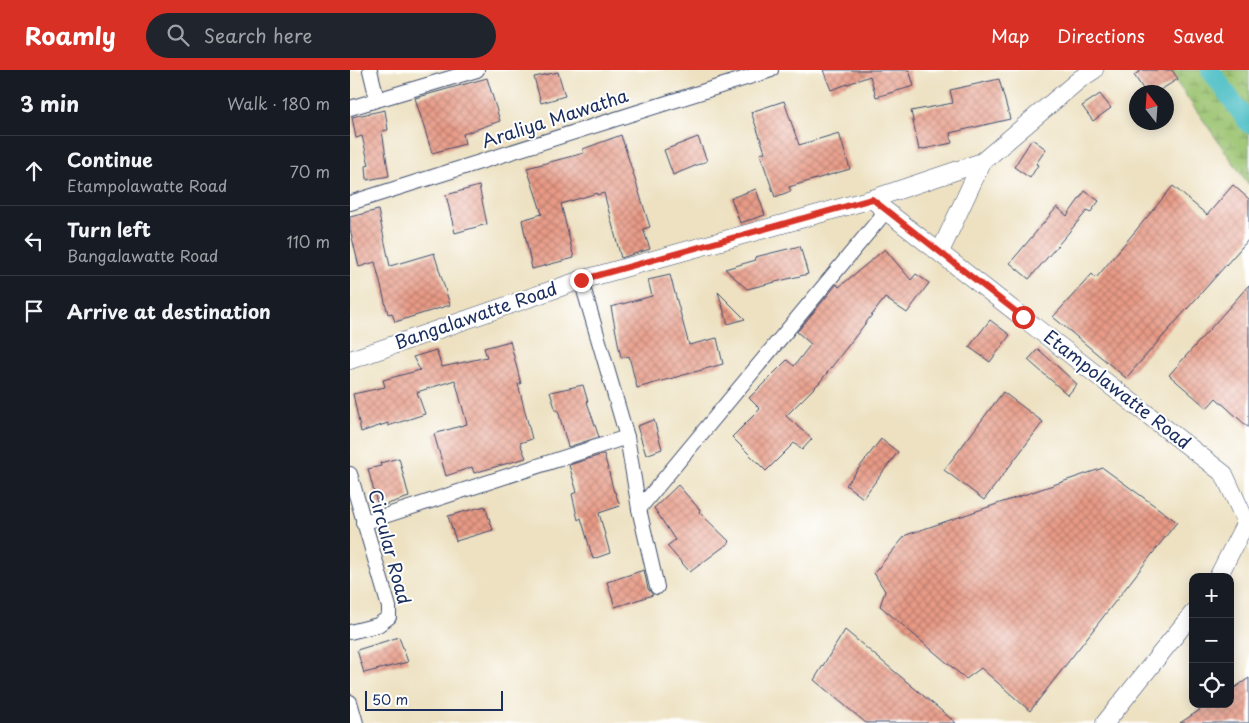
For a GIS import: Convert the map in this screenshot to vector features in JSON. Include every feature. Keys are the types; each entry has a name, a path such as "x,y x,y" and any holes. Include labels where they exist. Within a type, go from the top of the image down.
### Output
{"street":[{"path":"370,70 377,99"},
{"path":"350,108 476,70"},
{"name":"Araliya Mawatha","path":"350,203 771,70"},
{"name":"Bangalawatte Road","path":"350,360 581,280 872,199 982,162 1082,73"},
{"path":"940,252 982,162"},
{"name":"Etampolawatte Road","path":"872,199 1224,474 1246,522 1220,573"},
{"path":"638,509 886,211"},
{"path":"581,280 627,437 638,509 657,587"},
{"path":"363,524 627,437"},
{"name":"Circular Road","path":"350,474 363,524 389,607 389,617 378,625 350,632"},
{"path":"1104,723 1189,618"},
{"path":"350,702 356,723"}],"green space":[{"path":"1168,70 1249,70 1249,185"}],"building":[{"path":"823,70 909,70 914,86 876,97 870,76 831,90"},
{"path":"1142,70 1172,70 1178,79 1168,85 1140,85 1134,75"},
{"path":"558,72 565,96 541,103 534,77"},
{"path":"487,78 500,121 463,134 465,144 432,153 415,98"},
{"path":"999,79 1010,119 950,133 952,143 919,150 911,111 953,103 950,90"},
{"path":"1100,94 1111,108 1093,121 1082,106"},
{"path":"784,101 799,145 839,133 850,169 789,187 791,191 775,197 760,154 765,152 751,112"},
{"path":"385,110 388,130 382,131 389,176 367,180 366,166 369,165 362,136 356,138 352,117"},
{"path":"621,135 650,227 643,229 650,249 621,258 604,193 597,195 597,193 561,204 574,258 532,269 522,220 542,214 527,168 584,153 583,149"},
{"path":"698,137 707,161 673,175 664,150"},
{"path":"1032,139 1046,149 1036,164 1038,165 1030,178 1014,167"},
{"path":"1233,185 1249,199 1249,239 1126,378 1053,317 1092,274 1096,278 1173,186 1207,215"},
{"path":"479,186 487,224 455,233 446,195"},
{"path":"756,189 765,215 740,223 731,198"},
{"path":"1085,191 1099,201 1090,213 1087,211 1029,279 1010,263 1057,207 1067,216"},
{"path":"378,210 390,266 434,253 450,305 395,322 392,313 388,314 375,262 359,267 350,229 350,217"},
{"path":"800,246 808,274 747,289 725,269 756,260 755,257"},
{"path":"885,249 911,280 916,274 929,283 907,313 885,298 820,382 786,416 812,439 802,450 794,443 766,471 732,437 760,409 749,398 787,360 794,366 811,344 797,332 837,284 839,287"},
{"path":"670,275 689,345 717,338 723,364 637,388 629,356 621,358 611,307 652,296 648,280"},
{"path":"1249,285 1249,428 1216,398 1207,408 1169,375"},
{"path":"718,292 745,319 728,324"},
{"path":"990,320 1010,335 990,362 969,347"},
{"path":"510,341 521,384 518,384 532,439 520,443 526,458 474,473 472,467 446,476 434,434 467,424 455,380 417,392 425,414 388,426 388,423 361,432 353,394 385,387 383,380 420,370 413,357 436,350 442,367 487,357 484,348"},
{"path":"1038,349 1077,384 1068,395 1028,360"},
{"path":"583,385 599,437 568,447 558,410 556,411 550,392"},
{"path":"1003,392 1043,422 984,500 944,470"},
{"path":"654,420 662,449 646,455 637,426"},
{"path":"881,439 898,452 863,498 846,485"},
{"path":"604,454 614,492 620,506 599,513 610,553 593,559 581,518 578,520 572,494 577,492 569,465"},
{"path":"399,458 409,497 378,507 368,469 381,466 380,463"},
{"path":"1103,468 1177,522 1030,711 981,668 966,679 880,606 885,591 874,573 906,535"},
{"path":"678,485 700,510 699,512 730,542 690,572 667,546 675,540 654,508"},
{"path":"485,506 493,530 456,541 448,516"},
{"path":"644,570 648,589 653,595 615,607 607,582"},
{"path":"845,630 956,723 866,723 814,680"},
{"path":"399,637 408,662 364,673 357,650"},
{"path":"1249,678 1249,723 1180,723 1203,708 1234,708 1234,688"}],"waterway":[{"path":"1210,70 1249,124"}],"route":[{"path":"581,280 872,199 1023,317"}]}
